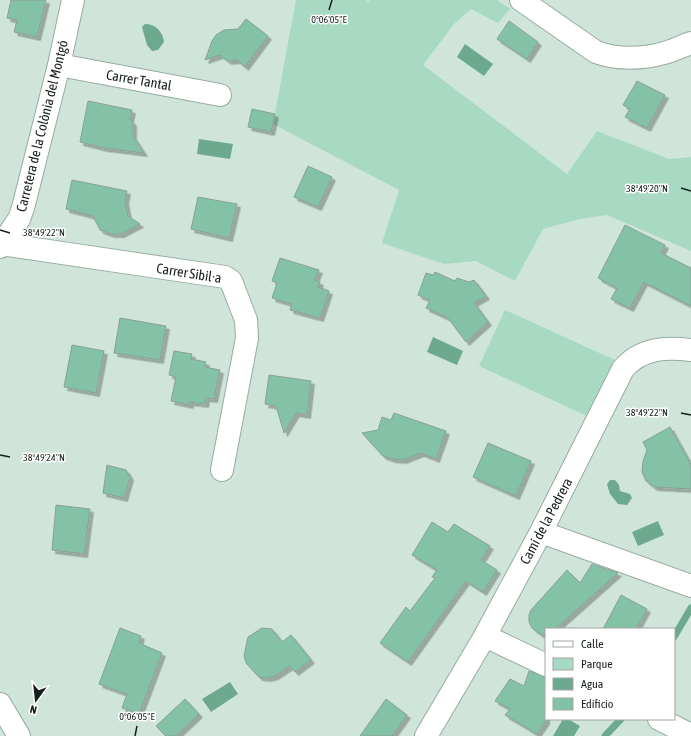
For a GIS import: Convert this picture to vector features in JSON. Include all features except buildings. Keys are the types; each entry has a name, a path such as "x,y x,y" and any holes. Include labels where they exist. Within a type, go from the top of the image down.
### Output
{"street":[{"name":"Carretera de la Colònia del Montgó","path":"1,246 19,219 23,208 59,65 73,0"},
{"path":"521,0 596,52 607,56 637,57 664,53 691,43"},
{"name":"Carrer Tantal","path":"59,65 220,95"},
{"name":"Carrer Sibil·a","path":"1,246 225,277 231,280 246,320 248,338 222,470"},
{"name":"Camí de la Pedrera","path":"426,736 484,636 541,532 623,369 630,361 647,351 659,349 691,350"},
{"path":"541,532 689,585"},
{"path":"484,636 545,665"},
{"path":"0,704 19,736"},
{"path":"661,720 691,735"}],"green space":[{"path":"296,0 366,0 368,2 370,0 497,0 510,9 498,23 471,9 454,24 423,65 567,174 597,131 669,159 691,157 691,251 607,215 580,219 543,229 515,281 476,261 444,264 382,243 399,190 273,124"},
{"path":"505,310 615,360 589,417 479,366"}],"water":[{"path":"145,24 156,27 162,35 164,42 158,50 152,51 147,45 142,27"},
{"path":"465,44 493,64 484,76 457,57"},
{"path":"199,139 233,144 230,159 197,154"},
{"path":"433,337 463,351 457,365 427,352"},
{"path":"610,480 615,480 619,485 620,491 630,494 632,498 627,505 618,504 610,494 607,484"},
{"path":"658,521 664,535 638,546 632,532"},
{"path":"230,682 238,694 211,712 202,699"},
{"path":"562,720 570,720 580,726 574,736 553,736"}],"waterway":[{"path":"675,635 691,608"},
{"path":"605,736 620,720"}]}
